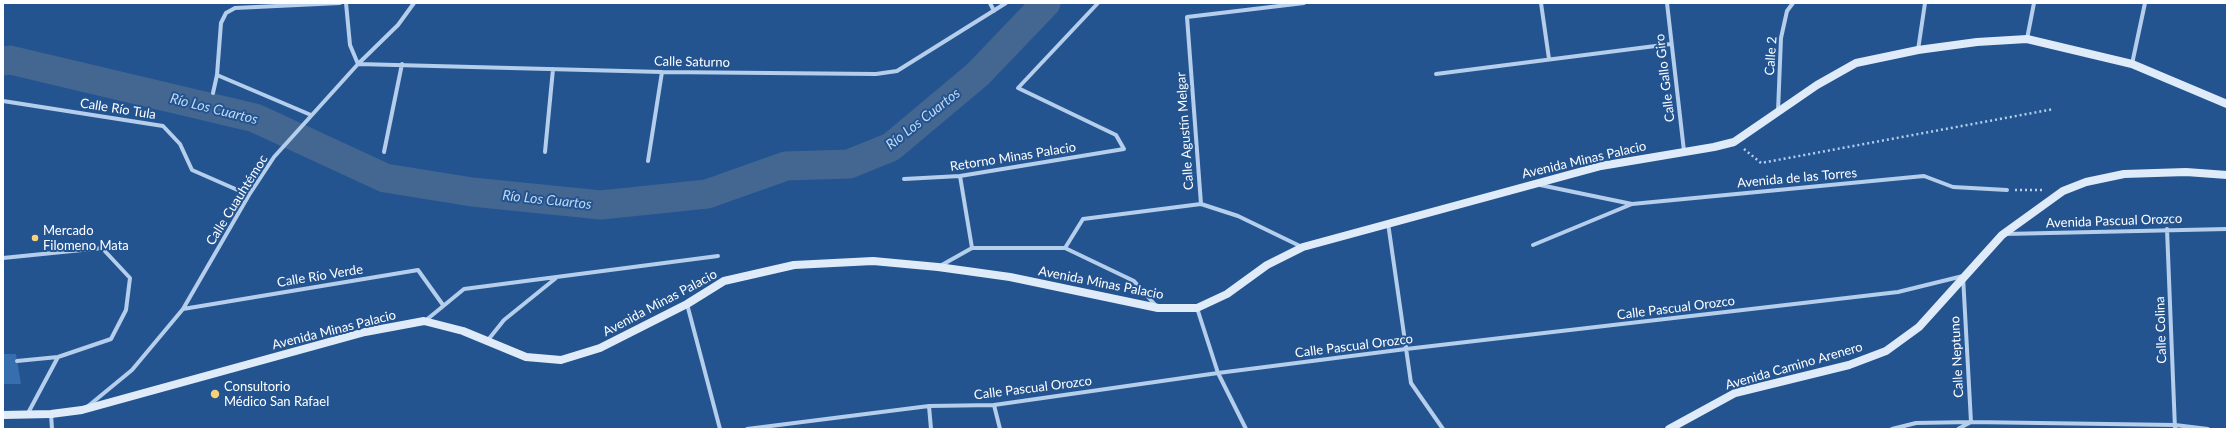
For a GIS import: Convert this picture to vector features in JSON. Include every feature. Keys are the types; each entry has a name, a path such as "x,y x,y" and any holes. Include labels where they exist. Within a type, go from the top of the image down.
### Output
{"main road":[{"name":"Avenida Minas Palacio","path":"3,415 50,414 82,410 364,332 424,321 463,331 488,340 526,357 561,360 600,348 687,304 724,281 794,265 873,261 938,267 1010,277 1158,308 1197,308 1227,294 1267,266 1303,247 1388,222 1601,166 1714,147 1734,142 1817,85 1856,63 1918,50 1976,42 2027,39 2132,64 2227,104"},
{"name":"Avenida Camino Arenero","path":"1669,429 1735,393 1849,365 1886,351 1919,327 2002,234 2063,191 2086,182 2124,174 2186,172 2227,175"}],"street":[{"path":"213,93 217,75 221,23 226,13 235,8 340,3"},
{"path":"346,3 350,45 358,64"},
{"name":"Calle Cuauhtémoc","path":"82,410 132,370 184,309 249,195 274,157 300,126 398,24 414,3"},
{"path":"990,3 994,11"},
{"name":"Calle Saturno","path":"358,64 662,72 876,74 897,71 1006,3"},
{"name":"Retorno Minas Palacio","path":"904,179 960,176 1124,149 1116,135 1018,88 1098,3"},
{"name":"Calle Agustín Melgar","path":"1303,247 1238,216 1201,204 1187,18 1304,3"},
{"path":"1541,3 1549,59"},
{"name":"Calle Gallo Giro","path":"1667,3 1670,44 1684,151"},
{"name":"Calle 2","path":"1778,112 1781,38 1787,11 1793,3"},
{"path":"1918,50 1925,3"},
{"path":"2027,39 2034,3"},
{"path":"2132,64 2145,3"},
{"path":"1436,74 1670,44"},
{"path":"384,152 402,64"},
{"path":"545,152 553,69"},
{"path":"648,161 662,72"},
{"path":"217,75 311,115"},
{"name":"Calle Río Tula","path":"3,101 163,126 180,144 192,170 249,195"},
{"path":"960,176 972,248"},
{"name":"Avenida de las Torres","path":"1534,183 1632,204 1924,176 1954,187 2007,190"},
{"path":"1158,308 1134,280 1065,248 1083,219 1201,204"},
{"path":"1533,246 1632,204"},
{"path":"1388,222 1411,383 1443,429"},
{"name":"Avenida Pascual Orozco","path":"2002,234 2167,229 2227,229"},
{"name":"Calle Colina","path":"2167,229 2175,427"},
{"path":"3,258 102,248 130,278 126,310 111,339 58,358 17,361"},
{"name":"Avenida Minas Palacio","path":"938,267 972,248 1065,248"},
{"path":"424,321 464,289 718,256"},
{"name":"Calle Río Verde","path":"184,309 418,270 443,305"},
{"name":"Calle Pascual Orozco","path":"747,429 774,427 929,406 994,405 1218,373 1406,349 1898,292 1963,276"},
{"name":"Calle Neptuno","path":"1963,276 1971,422"},
{"path":"488,340 504,320 557,277"},
{"path":"687,304 720,429"},
{"path":"1197,308 1218,373 1246,429"},
{"path":"27,415 58,358"},
{"path":"994,405 1000,429"},
{"path":"929,406 931,429"},
{"path":"50,414 52,429"},
{"path":"1958,429 1971,422"},
{"path":"1892,429 1916,423 1971,422 2208,429"}],"path":[{"path":"1734,142 1761,164 2054,109"},
{"path":"2007,190 2063,191"}],"shaded area":[{"path":"3,354 16,354 21,384 3,384"}],"waterway":[{"name":"Río Los Cuartos","path":"3,61 10,60 255,118 385,178 472,192 601,205 707,194 786,166 849,164 891,147 978,74 1046,3"}],"place":[{"name":"Mercado Filomeno Mata","path":"35,238"},
{"name":"Consultorio Médico San Rafael","path":"215,394"}]}
